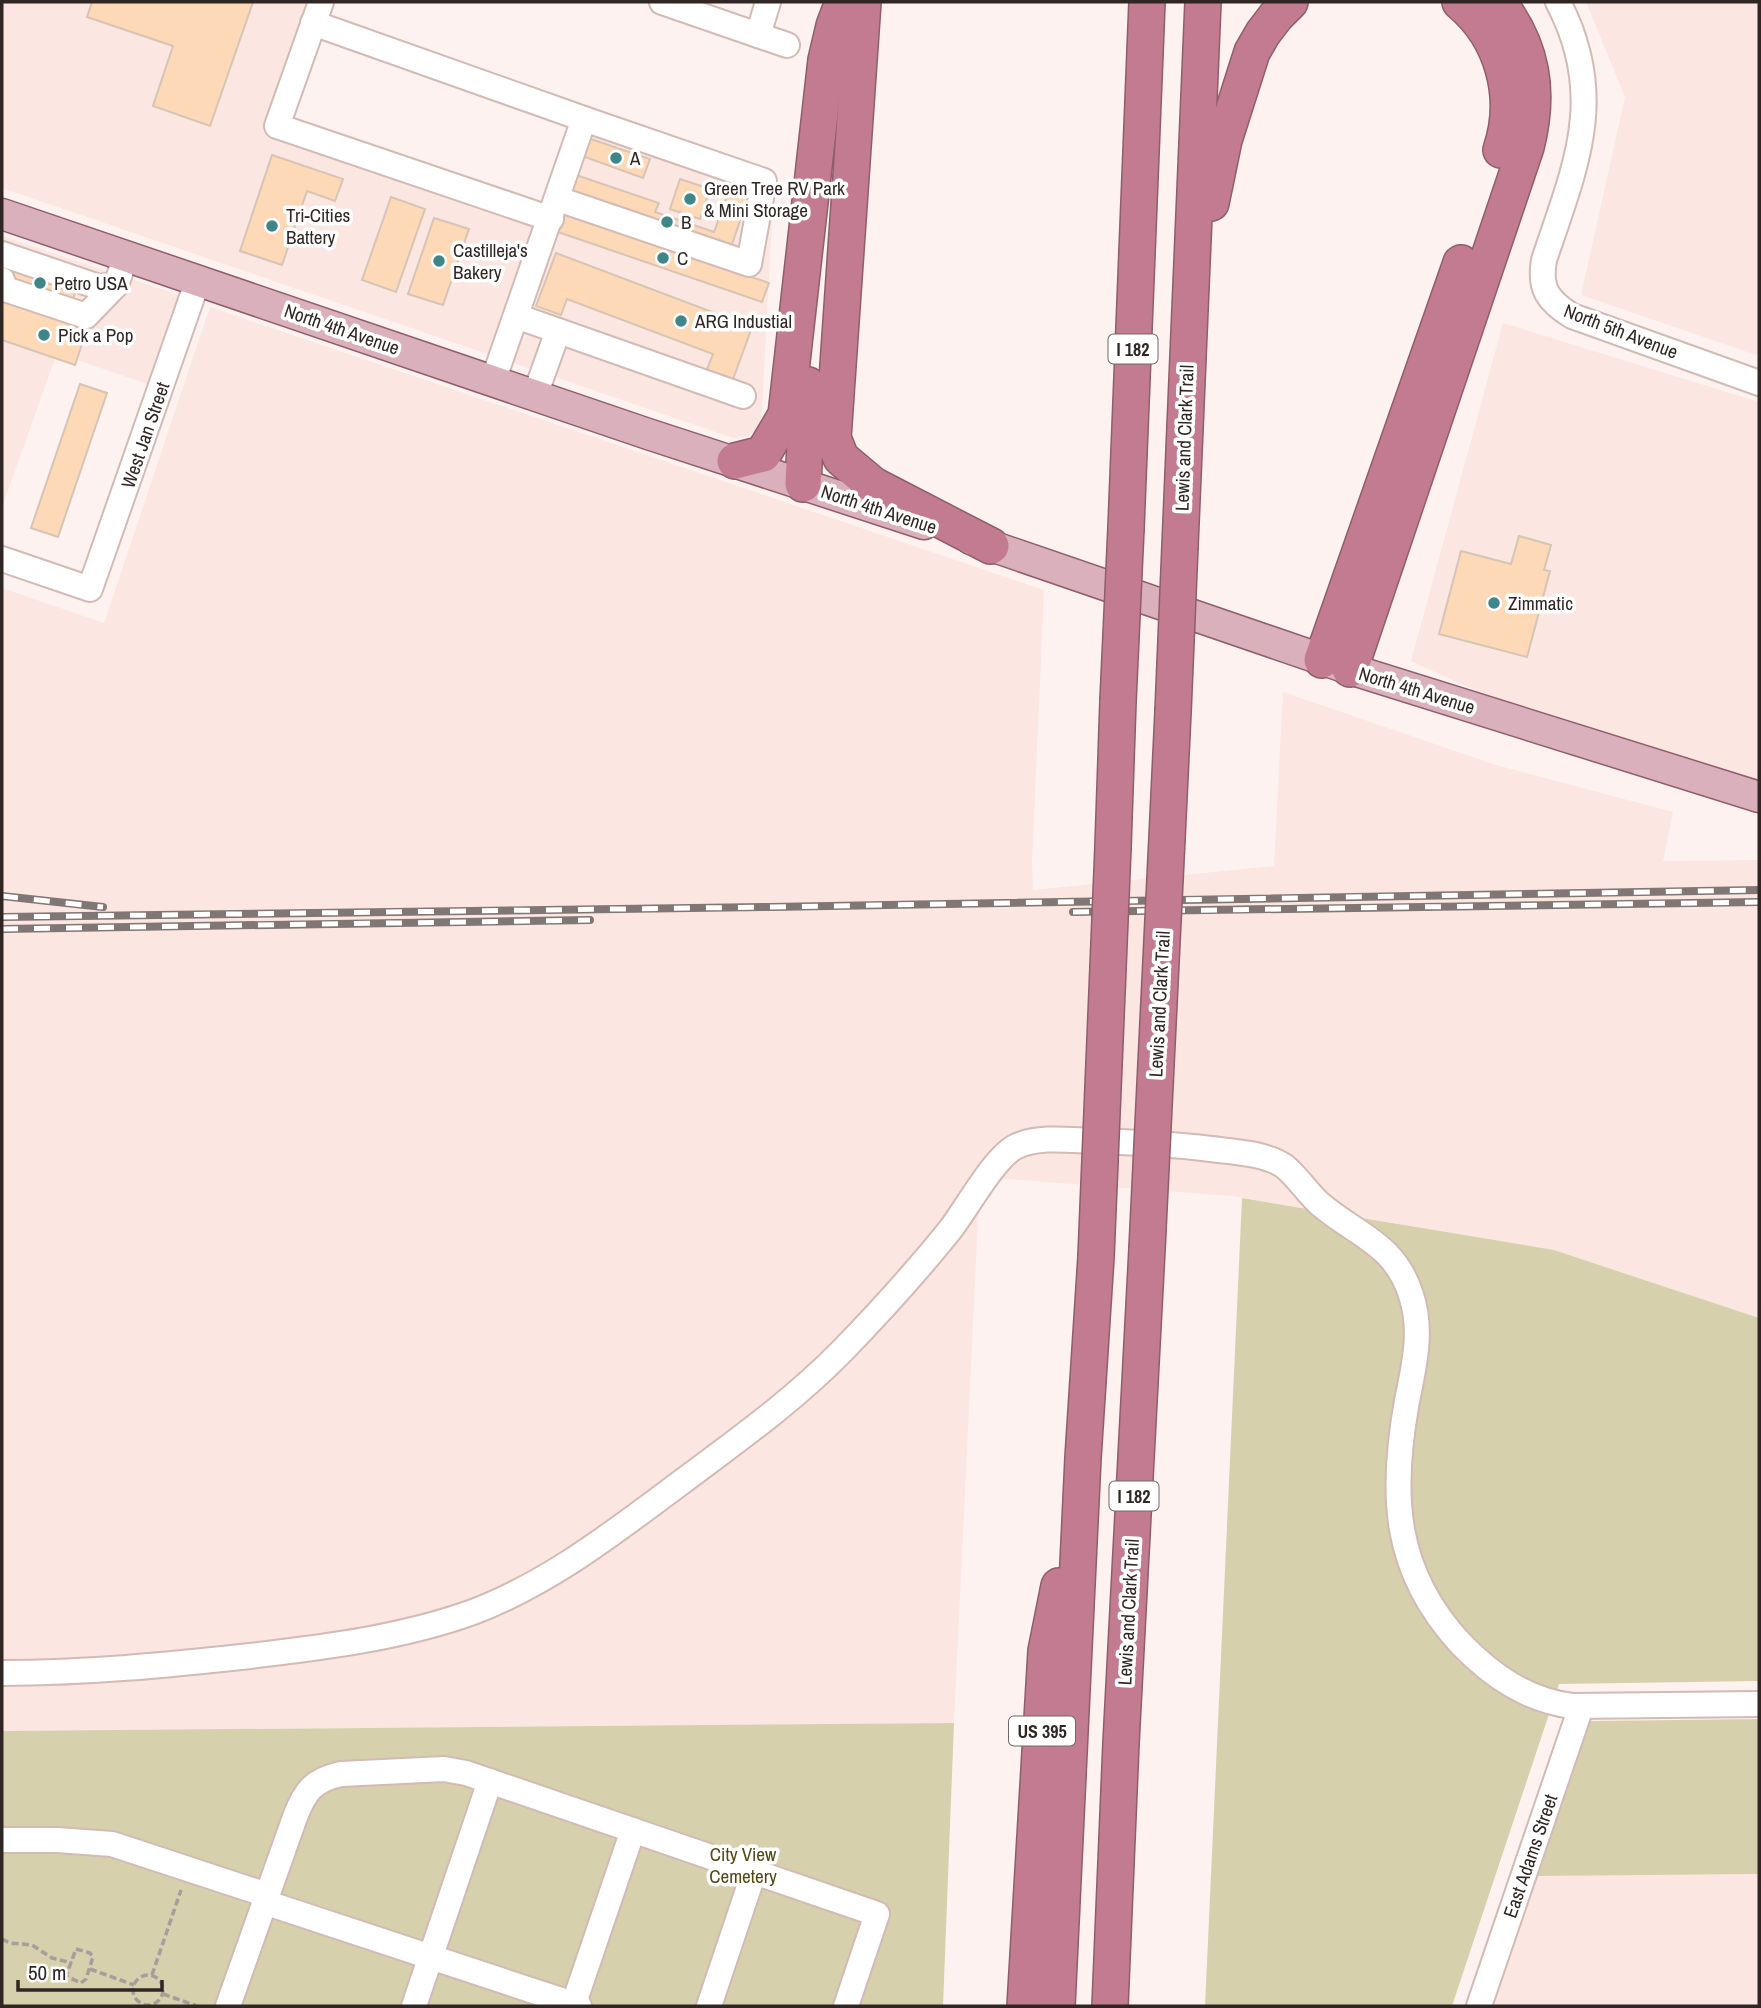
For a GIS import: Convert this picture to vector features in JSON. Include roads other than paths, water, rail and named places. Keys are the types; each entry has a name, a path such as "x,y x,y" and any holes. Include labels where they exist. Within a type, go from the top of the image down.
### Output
{"highway":[{"path":"736,461 763,454 786,415 826,60 843,2"},
{"path":"863,2 833,438 841,458 873,485 991,546"},
{"path":"1123,2 1140,171"},
{"name":"I 182","path":"1058,2006 1083,1458 1096,1257 1147,2"},
{"name":"Lewis and Clark Trail","path":"1110,2006 1173,712 1203,2"},
{"path":"1188,310 1224,140 1248,65 1263,33 1290,2"},
{"path":"1336,664 1507,129 1509,107 1503,65 1483,26 1460,2"},
{"path":"1336,664 1531,125 1534,102 1528,57 1520,36 1497,2"},
{"path":"803,484 826,60"},
{"path":"803,484 833,438"},
{"name":"US 395","path":"1025,2006 1046,1651 1083,1458"},
{"path":"1121,1743 1123,2006"}],"main road":[{"name":"North 4th Avenue","path":"2,214 1336,664 1759,797"}],"street":[{"path":"662,2 788,45"},
{"path":"758,35 768,2"},
{"name":"North 5th Avenue","path":"1558,2 1578,54 1584,108 1578,153 1542,272 1543,285 1548,296 1555,306 1572,316 1759,383"},
{"path":"317,13 584,118 764,181 748,264 277,126 317,13"},
{"path":"493,381 584,118"},
{"path":"7,256 99,287 116,285"},
{"path":"7,256 30,297"},
{"path":"2,281 5,289 86,316 116,285 126,256"},
{"path":"39,267 68,310"},
{"path":"66,276 68,310"},
{"name":"West Jan Street","path":"2,559 90,589 198,280"},
{"path":"516,316 743,396"},
{"path":"535,395 558,331"},
{"path":"2,1672 32,1673 152,1666 318,1647 420,1628 478,1610 506,1598 600,1541 763,1422 825,1368 895,1295 960,1217 1001,1157 1023,1143 1059,1140 1177,1146 1269,1160 1283,1166 1319,1203 1387,1252 1411,1292 1417,1326 1413,1371 1400,1442 1397,1483 1401,1525 1413,1569 1423,1591 1453,1635 1488,1670 1528,1695 1581,1707 1759,1703"},
{"name":"East Adams Street","path":"1479,2006 1581,1707"},
{"path":"228,2006 301,1801 312,1786 324,1778 341,1774 444,1769 466,1773 877,1913 846,2006"},
{"path":"414,2006 490,1781"},
{"path":"2,1840 111,1843 575,2006 633,1830"},
{"path":"709,2006 754,1871"}],"railway":[{"path":"2,917 1759,890"},
{"path":"2,896 103,907"},
{"path":"1073,912 1759,902"},
{"path":"2,929 590,920"}],"place":[{"name":"A","path":"616,158"},
{"name":"Green Tree RV Park & Mini Storage","path":"690,199"},
{"name":"B","path":"667,222"},
{"name":"Tri-Cities Battery","path":"272,226"},
{"name":"C","path":"663,258"},
{"name":"Castilleja's Bakery","path":"439,261"},
{"name":"Petro USA","path":"40,283"},
{"name":"ARG Industial","path":"681,321"},
{"name":"Pick a Pop","path":"44,335"},
{"name":"Zimmatic","path":"1494,603"}],"park label":[{"name":"City View Cemetery","path":"743,1865"}]}
